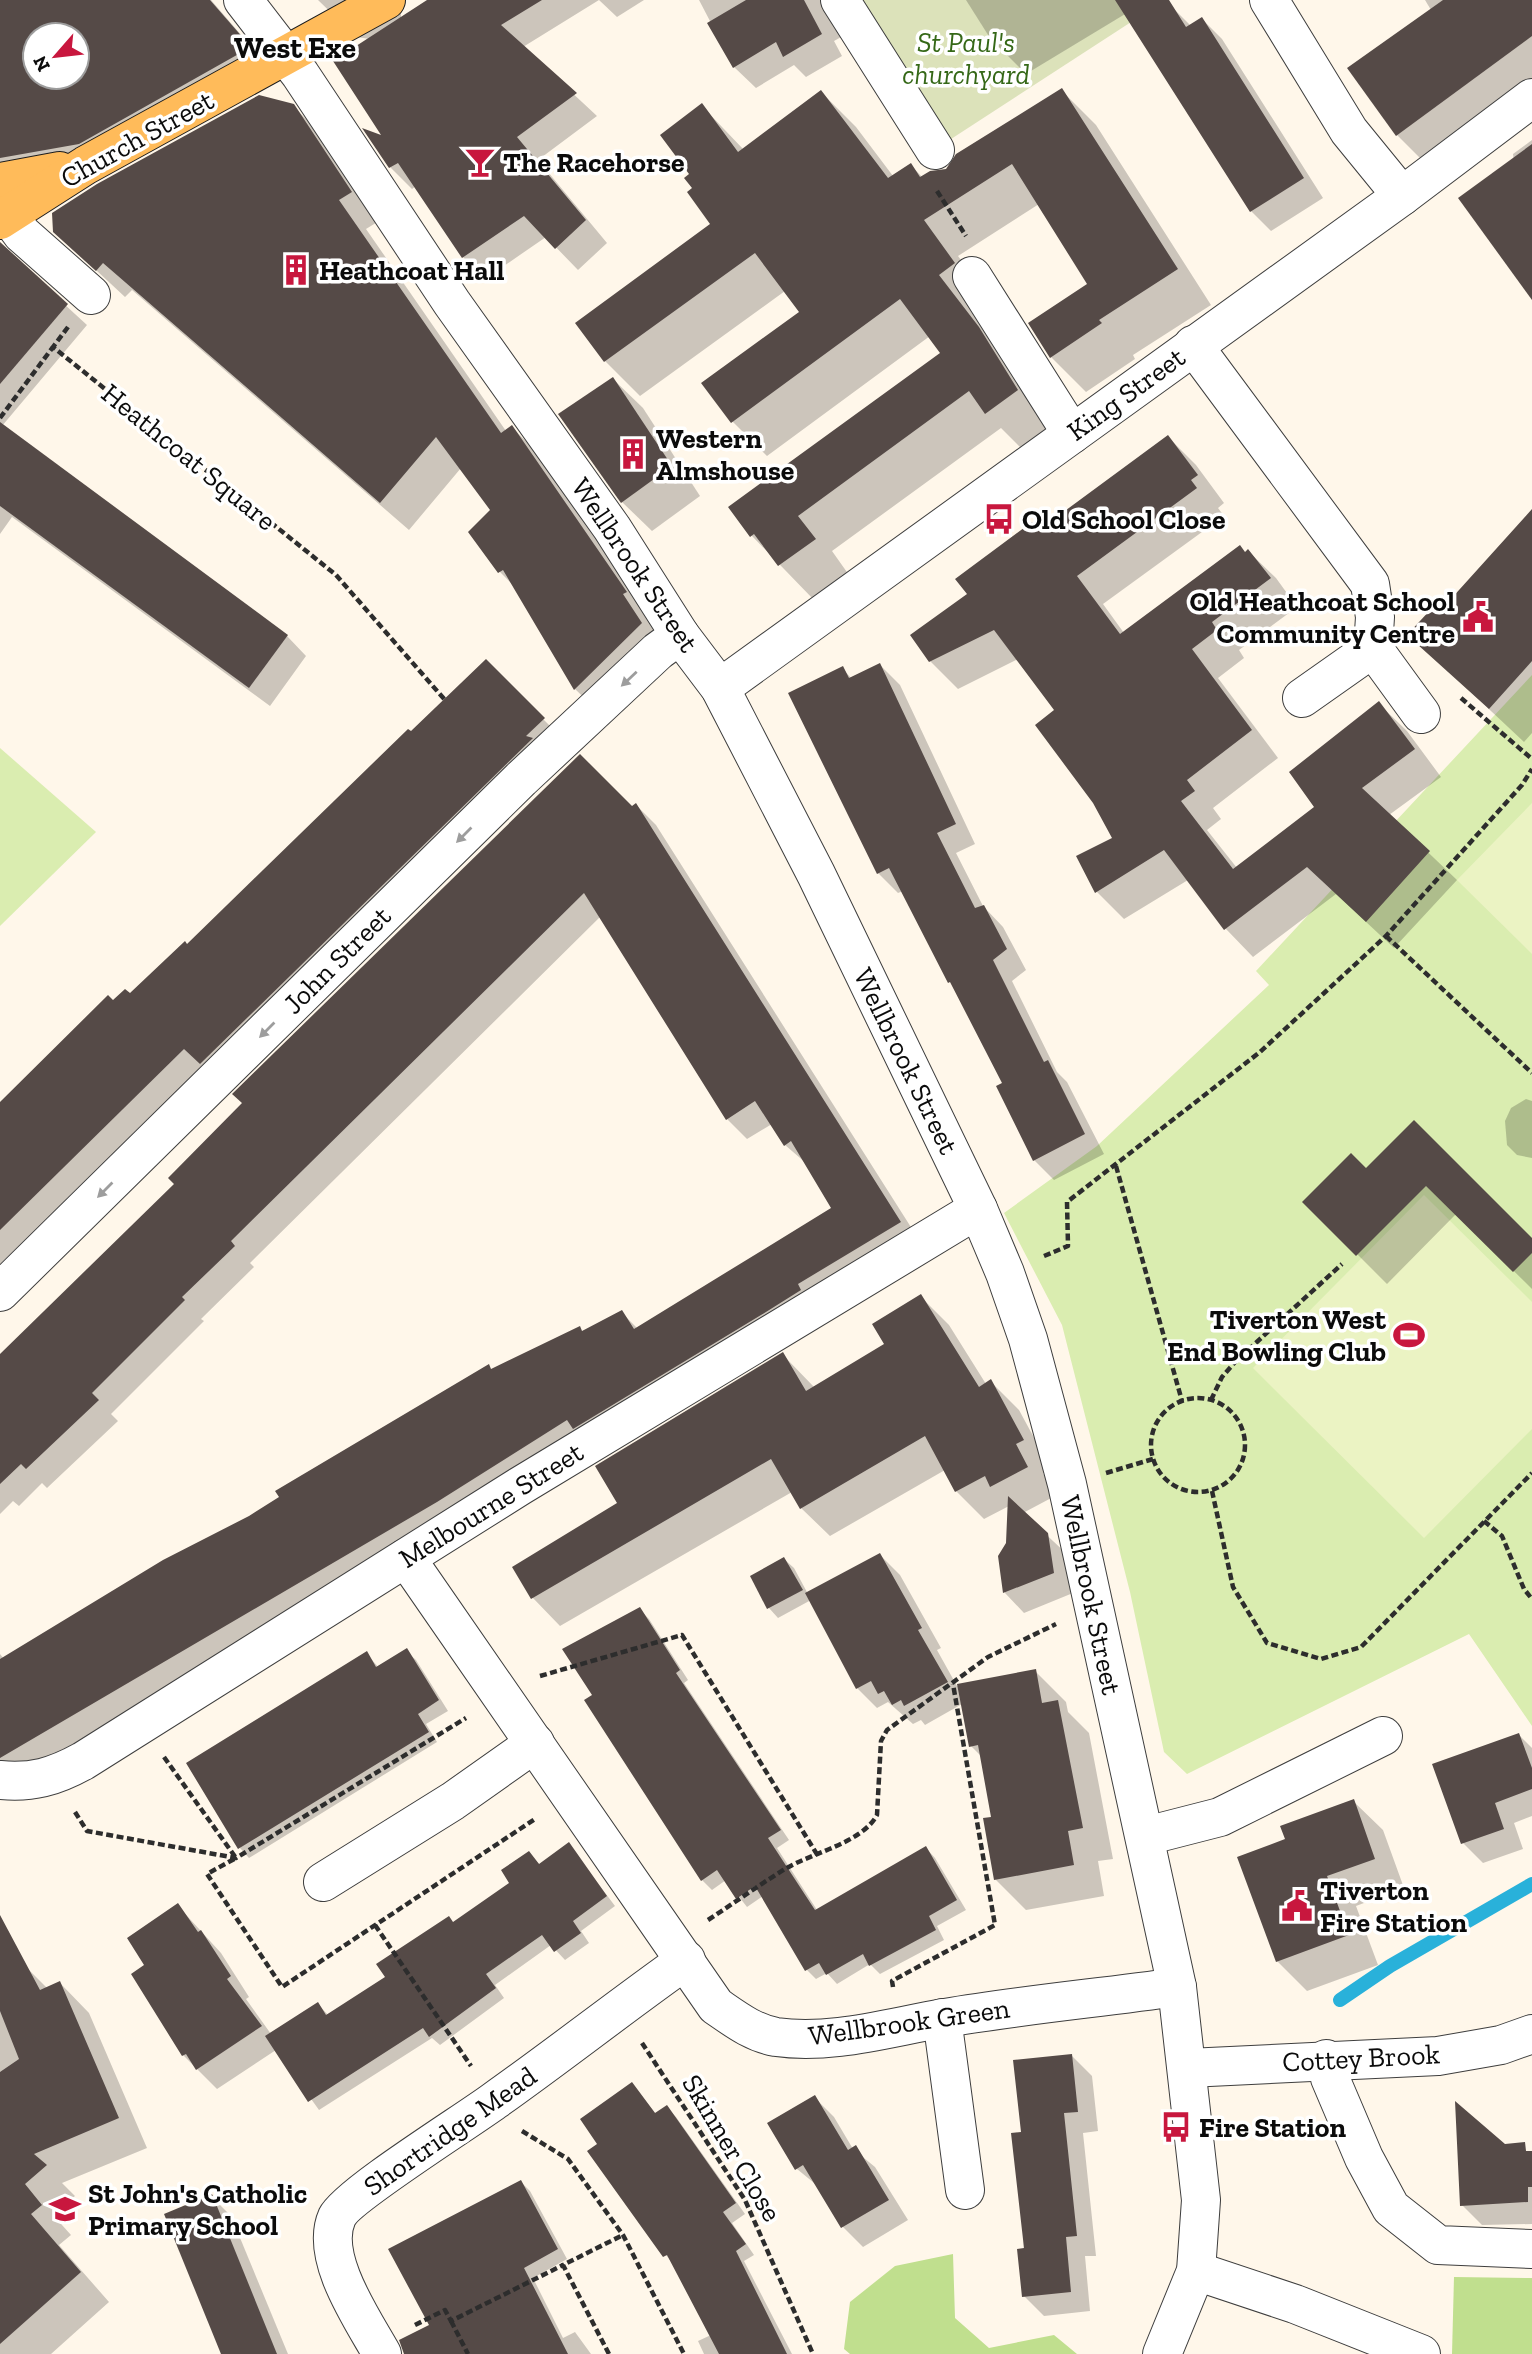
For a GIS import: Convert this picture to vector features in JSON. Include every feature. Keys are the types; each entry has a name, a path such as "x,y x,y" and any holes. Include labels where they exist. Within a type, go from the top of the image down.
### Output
{"main road":[{"name":"Church Street","path":"2,206 86,165 386,0"}],"street":[{"name":"Wellbrook Street","path":"243,0 286,57 452,303 612,528 680,635 720,688 817,874 978,1209 1005,1273 1028,1339 1096,1608 1128,1768 1146,1836 1177,1987 1201,2200 1196,2271 1161,2354"},
{"path":"840,0 935,150"},
{"path":"1269,0 1349,131 1402,196"},
{"name":"King Street","path":"720,688 1402,196 1532,98"},
{"path":"2,206 22,234 90,295"},
{"path":"972,276 1072,434"},
{"path":"1193,345 1370,584 1375,617 1373,648 1421,714"},
{"name":"John Street","path":"0,1292 521,779 680,635"},
{"path":"1302,698 1373,648"},
{"name":"Melbourne Street","path":"0,1780 25,1782 55,1776 911,1247 978,1209"},
{"name":"Wellbrook Green","path":"406,1558 716,2006 748,2028 773,2036 803,2039 1177,1987"},
{"path":"1146,1836 1220,1817 1383,1736"},
{"path":"323,1882 453,1801 534,1743"},
{"name":"Shortridge Mead","path":"379,2349 354,2304 338,2266 332,2241 337,2216 364,2191 495,2101 620,2009 680,1951"},
{"path":"942,2018 965,2190"},
{"name":"Cottey Brook","path":"1188,2068 1326,2059 1438,2056 1500,2045 1532,2034"},
{"path":"1326,2059 1330,2078 1364,2158 1391,2208 1438,2245 1532,2249"},
{"path":"1196,2271 1295,2304 1421,2354"}],"path":[{"path":"0,418 90,295"},
{"name":"Heathcoat Square","path":"53,347 336,575 445,699"},
{"path":"1421,714 1452,690 1532,759"},
{"path":"1005,1273 1068,1246 1067,1202 1260,1052 1386,936 1522,785 1532,769"},
{"path":"1386,936 1532,1073"},
{"path":"1116,1166 1182,1401"},
{"path":"1211,1400 1222,1377 1235,1362 1342,1264"},
{"path":"1196,1398 1211,1400 1231,1412 1243,1433 1244,1457 1232,1478 1212,1491 1193,1492 1175,1488 1161,1475 1153,1459 1150,1441 1156,1424 1167,1409 1182,1401 1196,1398"},
{"path":"1101,1474 1153,1459"},
{"path":"1212,1491 1233,1587 1268,1643 1321,1659 1361,1647 1532,1473"},
{"path":"1484,1521 1502,1536 1524,1589 1532,1599"},
{"path":"680,1951 788,1867 818,1856 872,1825 877,1815 881,1741 887,1730 988,1657 1048,1627 1096,1608"},
{"path":"72,1808 88,1830 236,1858 527,1679 682,1635 818,1856"},
{"path":"900,2026 892,1981 995,1925 953,1684"},
{"path":"375,1925 495,2101 523,2133 568,2159 623,2235 684,2354"},
{"name":"Skinner Close","path":"620,2009 745,2200 813,2354"},
{"path":"451,2321 623,2235"},
{"path":"564,2265 609,2354"},
{"path":"379,2349 445,2310 468,2354"}],"green space":[{"name":"St Paul's churchyard","path":"859,0 1165,0 948,141"},
{"path":"1532,675 1532,1726 1469,1634 1187,1774 1164,1752 1130,1592 1062,1325 1004,1213 1097,1146 1269,985 1256,971"},
{"path":"0,748 96,832 0,926"},
{"path":"1532,803 1532,954 1457,880"},
{"name":"Tiverton West End Bowling Club","path":"1424,1195 1532,1302 1532,1429 1424,1538 1253,1368"},
{"path":"953,2254 955,2318 989,2348 1054,2335 1077,2354 850,2354 844,2349 850,2302 895,2266"},
{"path":"1454,2277 1532,2278 1532,2354 1452,2354"}],"building":[{"path":"0,0 210,0 251,47 79,144 0,158"},
{"path":"427,0 542,0 501,25 577,93 517,137 586,220 555,249 524,216 462,258 398,163 389,168 362,128 381,135 333,61"},
{"path":"746,0 804,0 822,34 783,57 776,42 733,68 707,23"},
{"path":"1115,0 1169,0 1186,27 1202,17 1304,178 1250,212"},
{"path":"1443,0 1532,0 1532,36 1396,136 1347,68"},
{"path":"1062,88 1178,269 1099,320 1102,323 1050,358 1028,323 1087,284 1012,164 924,220 955,263 939,275 979,327 1018,390 985,414 969,391 798,516 816,539 778,566 754,534 750,537 728,507 940,353 900,299 731,423 701,383 799,312 755,253 604,362 575,323 710,224 687,192 692,188 684,178 689,174 660,135 702,103 738,152 821,90 888,178 911,163 920,177 930,171 946,169 956,154"},
{"path":"259,95 294,104 352,192 339,200 501,433 512,425 627,592 623,594 642,623 574,690 503,570 498,573 468,532 490,510 436,437 380,503 103,263 96,271 53,232 52,213 97,184"},
{"path":"1532,144 1532,300 1458,198"},
{"path":"0,242 68,304 0,384"},
{"path":"613,377 672,466 621,503 558,414"},
{"path":"0,422 288,635 249,688 0,506"},
{"path":"1168,435 1198,475 1191,480 1197,488 1077,576 1120,634 1240,545 1245,552 1248,549 1271,578 1212,622 1217,630 1192,649 1252,730 1187,780 1195,791 1181,801 1233,869 1314,807 1289,772 1379,701 1415,749 1362,788 1430,851 1366,922 1307,867 1224,930 1164,850 1095,893 1076,856 1112,838 1093,803 1035,725 1054,710 994,630 929,662 910,635 967,594 955,579 1032,522 1039,530"},
{"name":"Old Heathcoat School Community Centre","path":"1532,509 1532,661 1489,709 1407,635 1445,594 1450,600"},
{"path":"486,659 545,718 526,736 533,738 200,1064 184,1049 0,1230 0,1102 108,995 113,1000 125,989 130,993 185,941 187,944 408,729 411,731"},
{"path":"880,663 956,824 937,833 975,908 984,905 1007,949 993,960 1044,1062 1048,1060 1085,1134 1033,1161 996,1086 1002,1083 950,982 948,983 889,868 877,874 788,693 843,666 849,678"},
{"path":"580,754 632,806 636,803 901,1222 798,1284 801,1290 573,1429 567,1420 437,1502 0,1758 0,1659 163,1560 249,1516 279,1497 275,1491 489,1364 491,1369 580,1326 582,1331 622,1310 634,1329 831,1208 791,1141 784,1146 755,1101 726,1120 584,893 231,1241 235,1246 182,1297 185,1300 92,1393 99,1400 26,1469 21,1464 0,1484 0,1354 174,1184 168,1178 242,1103 232,1094"},
{"path":"1414,1120 1532,1238 1532,1253 1513,1272 1426,1186 1356,1256 1302,1202 1351,1153 1366,1168"},
{"path":"921,1294 979,1387 991,1379 1024,1440 1016,1444 1028,1467 990,1487 985,1476 955,1492 925,1436 800,1509 771,1459 531,1599 512,1567 617,1503 595,1466 783,1352 806,1391 884,1344 872,1324"},
{"path":"1008,1496 1048,1533 1054,1573 1003,1593 998,1556 1006,1543"},
{"path":"880,1553 922,1628 918,1630 948,1682 904,1706 901,1700 892,1705 884,1691 878,1694 871,1681 856,1689 805,1593"},
{"path":"784,1557 803,1590 767,1609 750,1576"},
{"path":"640,1607 680,1670 676,1673 781,1830 768,1838 815,1910 926,1846 957,1900 929,1916 936,1930 869,1966 863,1954 826,1975 819,1963 805,1971 755,1886 736,1899 717,1870 701,1881 584,1700 592,1695 562,1649"},
{"path":"407,1648 439,1700 418,1714 429,1732 238,1849 186,1763 367,1651 376,1667"},
{"path":"1036,1669 1042,1703 1058,1700 1083,1828 1068,1831 1074,1865 994,1880 983,1818 991,1817 978,1745 969,1747 957,1684"},
{"path":"1519,1733 1532,1768 1532,1789 1495,1803 1504,1829 1461,1844 1432,1764"},
{"name":"Tiverton Fire Station","path":"1354,1799 1375,1859 1327,1876 1349,1935 1276,1962 1237,1857 1285,1839 1280,1826"},
{"path":"569,1842 607,1896 573,1921 581,1933 554,1952 542,1935 486,1974 496,1988 429,2037 423,2028 308,2102 265,2036 318,2002 326,2015 385,1977 376,1964 449,1916 453,1922 509,1883 501,1870 529,1851 539,1864"},
{"path":"178,1903 198,1932 201,1930 231,1976 227,1979 262,2026 196,2070 186,2054 182,2056 131,1974 144,1965 127,1938"},
{"path":"0,1915 40,1990 60,1981 119,2118 34,2154 47,2165 25,2184 42,2205 31,2214 81,2272 0,2344 0,2072 19,2059 0,2011"},
{"path":"1072,2054 1078,2112 1064,2113 1077,2236 1066,2237 1071,2292 1022,2297 1017,2249 1024,2248 1011,2133 1021,2132 1013,2060"},
{"path":"632,2082 655,2113 667,2105 736,2203 723,2212 746,2244 736,2251 787,2354 719,2354 667,2255 663,2257 587,2151 597,2144 580,2119"},
{"path":"815,2095 848,2150 856,2145 889,2200 841,2228 803,2165 795,2170 767,2123"},
{"path":"1455,2101 1505,2144 1525,2142 1526,2151 1532,2151 1532,2187 1528,2187 1528,2202 1460,2206"},
{"path":"521,2180 558,2249 524,2268 568,2354 404,2354 399,2340 429,2325 388,2249"},
{"path":"212,2194 277,2354 221,2354 164,2214"}],"waterway":[{"name":"Cottey Brook","path":"1340,2000 1390,1966 1532,1884"}],"place":[{"name":"The Racehorse","path":"480,162"},
{"name":"Heathcoat Hall","path":"296,270"},
{"name":"Western Almshouse","path":"633,454"},
{"name":"Old School Close","path":"999,519"},
{"name":"Old Heathcoat School Community Centre","path":"1478,617"},
{"name":"Tiverton West End Bowling Club","path":"1409,1335"},
{"name":"Tiverton Fire Station","path":"1297,1906"},
{"name":"Fire Station","path":"1176,2127"},
{"name":"St John's Catholic Primary School","path":"65,2209"}],"district":[{"name":"West Exe","path":"295,48"}]}
